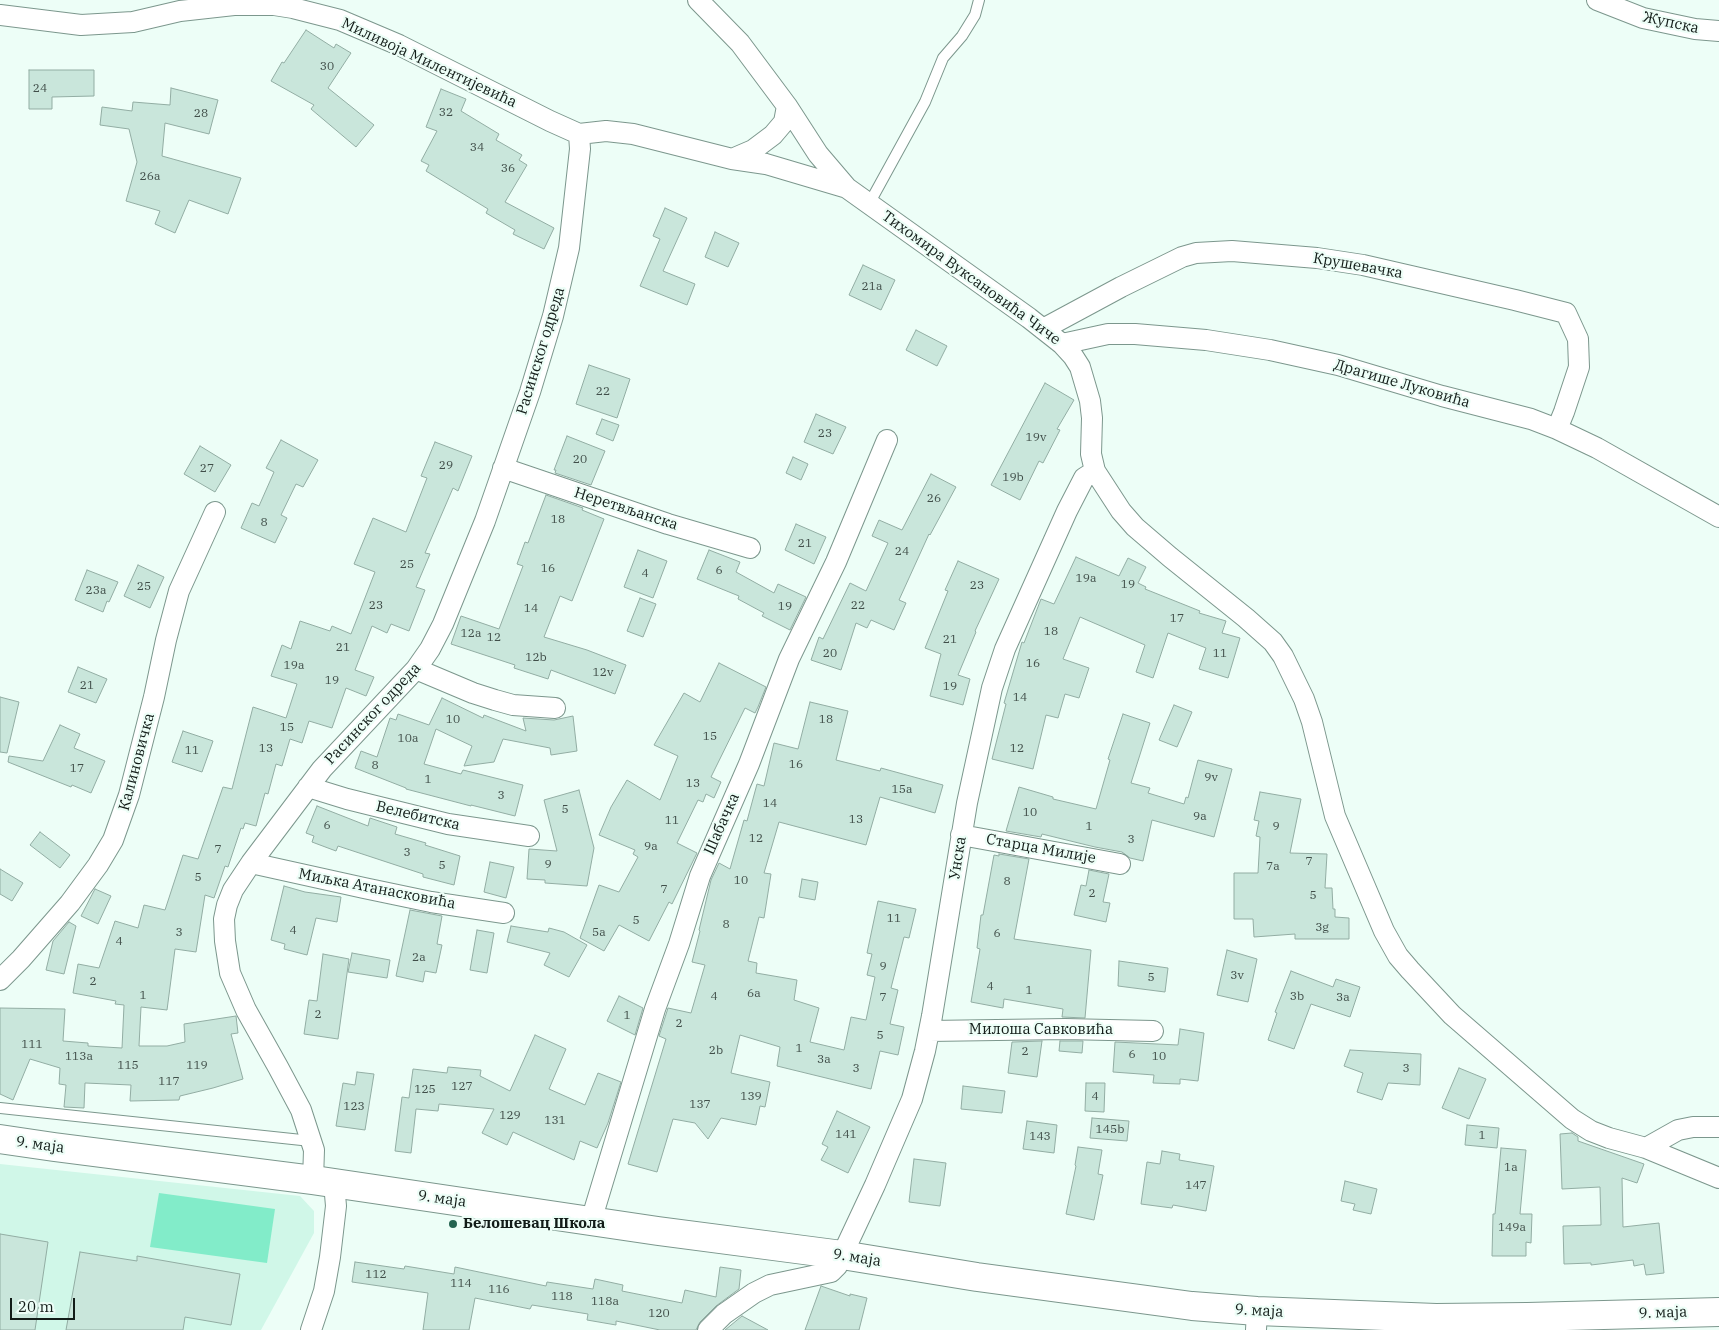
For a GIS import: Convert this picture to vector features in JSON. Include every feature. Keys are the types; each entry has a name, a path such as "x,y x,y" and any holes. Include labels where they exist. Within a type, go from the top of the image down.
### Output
{"main road":[{"name":"9. маја","path":"0,1139 324,1181 591,1221 842,1255 977,1277 1192,1306 1256,1321 1528,1324 1719,1312"}],"street":[{"name":"Тихомира Вуксановића Чиче","path":"698,0 740,43 787,106 818,154 847,188 1029,318 1062,344 1080,366 1092,418 1091,454 1095,471 1121,511 1135,527 1273,642 1283,656 1312,722 1335,816 1369,899 1398,956 1452,1015 1572,1119 1591,1131 1646,1148 1719,1178"},
{"name":"Жупска","path":"1597,0 1643,18 1695,29 1719,31"},
{"name":"Миливоја Милентијевића","path":"0,15 81,25 133,22 180,11 234,5 264,5 293,8 340,20 399,45 579,134"},
{"path":"732,159 753,150 772,135 784,122 787,106"},
{"path":"579,134 606,131 634,134 732,159 766,164 847,188"},
{"name":"Расинског одреда","path":"311,1330 324,1291 336,1206 324,1181 312,1141 296,1102 246,1010 230,973 224,919 233,890 251,863 329,761 416,670 443,624 503,468 543,349 561,286 569,248 580,149 579,134"},
{"name":"Крушевачка","path":"1043,329 1114,290 1182,257 1196,253 1232,251 1317,258 1363,265 1515,300 1566,314 1578,339 1580,367 1556,429"},
{"name":"Драгише Луковића","path":"1062,344 1093,336 1135,334 1206,340 1270,350 1338,365 1531,419 1598,448 1719,517"},
{"name":"Шабачка","path":"591,1221 655,1009 679,944 700,876 749,764 789,659 836,562 888,440"},
{"name":"Неретвљанска","path":"503,468 668,524 750,548"},
{"name":"Унска","path":"708,1330 724,1314 754,1293 770,1285 830,1272 837,1266 883,1168 912,1099 929,1030 961,835 992,688 1005,649 1066,510 1084,478 1095,471"},
{"name":"Калиновичка","path":"0,980 21,960 70,903 98,865 113,840 129,795 179,591 215,512"},
{"path":"416,670 495,700 514,705 555,708"},
{"name":"Велебитска","path":"308,787 347,799 448,824 529,836"},
{"name":"Старца Милије","path":"961,835 1120,864"},
{"name":"Миљка Атанасковића","path":"251,863 431,902 504,913"},
{"name":"Милоша Савковића","path":"929,1030 1065,1029 1153,1031"},
{"path":"1646,1148 1678,1130 1693,1126 1719,1128"}],"lane":[{"path":"869,204 925,102 942,58 962,36 975,15 979,0"},
{"path":"0,1108 312,1141"}],"shaded area":[{"path":"0,1164 300,1196 314,1211 314,1233 261,1330 0,1330"}],"green space":[{"path":"159,1193 275,1209 267,1263 150,1247"}],"building":[{"path":"306,30 334,48 336,44 351,53 328,88 374,125 356,147 311,109 314,105 271,81 282,62 284,63"},
{"path":"29,70 94,70 94,96 52,97 52,109 29,109"},
{"path":"171,88 218,100 209,134 165,123 162,156 241,178 228,214 189,200 175,233 155,224 160,211 126,201 137,162 129,129 100,125 102,107 132,111 133,102 170,105"},
{"path":"441,89 466,99 461,111 499,134 496,140 522,155 519,160 527,165 505,202 554,228 544,249 513,234 515,230 486,213 488,209 426,171 429,165 421,161 437,131 426,127"},
{"path":"665,208 687,218 663,271 695,284 687,305 640,286 660,239 653,236"},
{"path":"715,232 739,243 728,267 705,257"},
{"path":"863,265 895,280 881,310 849,295"},
{"path":"916,330 947,346 937,366 906,350"},
{"path":"589,365 630,379 617,418 576,404"},
{"path":"1045,383 1074,400 1057,429 1060,430 1043,463 1039,461 1020,500 991,485"},
{"path":"816,414 846,427 833,454 804,442"},
{"path":"602,419 619,425 613,441 596,434"},
{"path":"567,436 605,451 591,485 555,473 556,470 554,470"},
{"path":"281,440 318,460 303,487 296,484 281,515 287,518 275,543 241,528 252,503 259,506 274,472 266,468"},
{"path":"435,442 472,456 458,491 453,488 425,553 430,554 416,587 425,590 409,631 391,624 387,633 372,626 355,670 374,677 366,696 346,688 332,728 309,721 302,743 290,739 282,766 276,764 268,794 265,793 256,826 245,823 243,829 241,828 228,867 225,866 214,898 205,895 196,952 175,949 167,1010 141,1007 139,1046 167,1046 185,1042 184,1024 236,1016 238,1033 231,1034 243,1079 180,1096 179,1100 130,1101 131,1085 85,1083 84,1108 64,1107 66,1085 59,1084 60,1068 30,1059 13,1100 0,1094 0,1008 65,1009 63,1041 88,1043 88,1046 122,1048 124,1005 115,1004 116,1001 73,993 78,964 99,968 115,921 138,928 144,905 165,910 183,855 198,859 223,787 232,789 253,707 286,718 297,684 271,676 282,645 291,649 300,621 330,631 332,626 351,634 375,572 354,564 373,518 406,532 427,478 421,476"},
{"path":"200,446 231,465 215,492 184,474"},
{"path":"793,457 808,464 801,480 786,473"},
{"path":"931,474 956,487 929,534 899,600 906,603 894,630 871,620 867,628 856,623 841,670 811,660 819,637 823,639 850,583 866,591 888,543 872,536 879,520 902,530"},
{"path":"546,495 583,508 582,510 604,519 572,601 560,596 544,637 587,650 626,665 615,694 551,670 548,679 514,668 515,665 451,644 461,616 499,629 523,566 517,564 525,542 528,543"},
{"path":"796,524 826,537 814,564 785,550"},
{"path":"638,550 667,561 653,598 624,587"},
{"path":"709,550 740,562 736,572 774,593 778,584 806,597 790,630 762,616 764,613 738,599 739,596 697,579"},
{"path":"1076,557 1119,576 1128,558 1146,567 1138,583 1146,587 1145,589 1200,611 1199,613 1226,621 1222,633 1240,638 1228,678 1199,669 1206,648 1168,633 1153,678 1136,672 1145,645 1080,617 1063,659 1089,668 1079,698 1065,694 1058,718 1046,715 1033,769 992,759 1006,704 1004,703 1022,642 1024,643 1041,599 1054,604"},
{"path":"958,561 999,579 975,631 958,675 970,679 963,705 930,696 941,654 925,648 948,591 945,590"},
{"path":"138,565 164,577 150,608 124,596"},
{"path":"87,570 118,582 103,612 75,600"},
{"path":"640,598 656,604 643,637 627,631"},
{"path":"719,663 766,687 755,713 745,708 711,777 721,782 714,798 706,794 703,802 698,800 677,843 697,853 672,904 669,902 649,941 619,925 604,951 580,938 599,885 619,892 638,857 633,854 635,850 599,835 611,807 627,780 660,800 678,756 654,745 684,693 700,702"},
{"path":"78,667 107,679 96,703 68,692"},
{"path":"0,697 19,702 7,753 0,752"},
{"path":"442,698 483,718 484,715 526,731 523,718 554,720 573,716 577,751 551,755 550,748 503,739 494,762 464,766 472,746 436,729 424,764 461,774 463,770 523,785 515,816 406,789 355,768 361,751 377,757 390,718 396,720 398,714 429,725"},
{"path":"810,702 848,711 836,760 880,771 881,768 943,785 935,813 880,797 866,845 779,822 764,873 771,874 764,918 759,917 748,961 757,963 756,973 797,980 794,1000 819,1008 810,1042 844,1050 851,1017 866,1020 875,977 867,975 872,954 867,953 878,901 916,909 909,938 904,937 891,988 898,990 890,1024 904,1027 898,1055 880,1051 871,1089 777,1066 780,1047 740,1035 731,1073 770,1082 765,1107 760,1106 756,1125 721,1118 708,1139 695,1123 673,1119 657,1172 628,1164 666,1039 659,1036 668,1008 691,1013 705,965 692,962 711,880 719,863 730,869 744,820 747,821 757,784 764,786 774,743 798,749"},
{"path":"1174,705 1192,712 1177,747 1159,740"},
{"path":"1123,714 1150,723 1131,783 1150,788 1148,793 1184,804 1186,797 1188,798 1198,760 1232,769 1214,837 1152,820 1143,861 1130,858 1122,852 1042,834 1041,837 1006,831 1019,787 1053,797 1053,799 1096,809 1110,760 1108,759"},
{"path":"60,725 80,734 74,748 105,761 91,793 8,762 9,756 43,761"},
{"path":"183,731 213,741 202,772 172,762"},
{"path":"579,790 594,848 587,886 545,883 545,880 527,879 529,849 557,851 544,800"},
{"path":"1260,792 1301,799 1290,853 1327,854 1325,888 1332,888 1335,917 1349,918 1349,939 1295,939 1295,934 1254,937 1253,919 1234,919 1234,873 1258,873 1260,837 1256,836 1259,821 1254,820"},
{"path":"317,806 368,826 370,818 397,827 395,834 460,856 454,885 423,877 423,874 338,846 336,851 312,842 314,836 306,833"},
{"path":"40,832 70,855 60,868 30,845"},
{"path":"999,854 1029,859 1014,939 1091,950 1085,1018 1062,1017 1063,1009 1004,999 1003,1008 971,1002 980,949 977,948 981,915 983,915 994,855 999,856"},
{"path":"490,862 514,867 506,898 484,892"},
{"path":"0,869 23,883 12,901 0,894"},
{"path":"1089,870 1109,874 1103,902 1110,903 1106,922 1074,915 1081,885 1086,886"},
{"path":"802,879 818,882 815,900 799,897"},
{"path":"284,886 305,892 341,897 337,922 316,918 307,955 284,949 285,944 271,940"},
{"path":"95,889 111,896 98,924 81,916"},
{"path":"410,910 442,916 437,944 442,945 436,973 425,971 423,982 396,976"},
{"path":"69,922 76,926 64,974 46,970 53,941"},
{"path":"511,926 548,932 549,928 564,932 587,945 569,977 544,965 550,953 507,942"},
{"path":"477,930 494,933 487,973 470,970"},
{"path":"1227,950 1257,959 1248,1002 1217,995"},
{"path":"352,953 390,960 387,978 348,972"},
{"path":"323,954 349,959 338,1039 304,1034 309,1000 317,1001"},
{"path":"1119,961 1168,968 1165,992 1118,986"},
{"path":"1291,971 1333,987 1336,979 1360,987 1350,1017 1311,1004 1294,1049 1268,1040 1277,1013 1275,1012"},
{"path":"619,996 643,1008 635,1035 607,1021"},
{"path":"1180,1029 1204,1033 1198,1081 1180,1079 1180,1084 1153,1083 1154,1075 1113,1072 1115,1042 1178,1045"},
{"path":"535,1035 566,1049 549,1089 585,1105 598,1073 621,1082 608,1123 597,1148 580,1141 574,1160 513,1132 507,1145 482,1133 494,1109 439,1104 438,1111 416,1109 411,1153 395,1151 402,1097 409,1098 413,1069 447,1073 448,1067 481,1070 480,1076 510,1091"},
{"path":"1042,1041 1037,1077 1008,1073 1012,1042"},
{"path":"1060,1041 1083,1041 1082,1053 1059,1051"},
{"path":"1350,1050 1421,1054 1420,1085 1388,1083 1382,1100 1357,1092 1363,1073 1344,1066"},
{"path":"1459,1068 1486,1079 1469,1119 1442,1108"},
{"path":"357,1072 374,1074 365,1130 336,1126 343,1083 355,1085"},
{"path":"1086,1083 1105,1083 1104,1112 1085,1111"},
{"path":"963,1086 1005,1091 1002,1113 961,1109"},
{"path":"837,1111 870,1127 848,1173 821,1160 828,1147 822,1144"},
{"path":"1092,1118 1129,1121 1127,1141 1090,1138"},
{"path":"1027,1121 1057,1125 1054,1153 1023,1149"},
{"path":"1467,1125 1499,1128 1497,1148 1465,1145"},
{"path":"1572,1133 1578,1137 1578,1141 1644,1164 1637,1183 1622,1178 1623,1227 1659,1223 1664,1273 1646,1275 1644,1264 1634,1266 1633,1260 1591,1265 1591,1263 1564,1264 1563,1226 1601,1225 1600,1187 1562,1189 1560,1134"},
{"path":"1078,1147 1102,1150 1098,1174 1103,1175 1094,1220 1066,1214"},
{"path":"1501,1148 1526,1150 1520,1214 1532,1214 1531,1243 1526,1242 1526,1256 1492,1256 1493,1214 1495,1214"},
{"path":"1162,1151 1180,1154 1179,1160 1214,1166 1206,1211 1173,1205 1172,1208 1141,1204 1147,1162 1160,1164"},
{"path":"914,1159 946,1163 940,1206 909,1202"},
{"path":"1345,1181 1377,1189 1371,1214 1353,1210 1355,1204 1341,1201"},
{"path":"0,1234 48,1242 35,1330 0,1330"},
{"path":"80,1252 137,1261 137,1256 240,1274 231,1325 185,1317 183,1330 66,1330"},
{"path":"355,1262 404,1269 405,1266 454,1274 455,1267 546,1286 547,1282 593,1289 595,1279 623,1285 622,1291 682,1303 685,1290 716,1297 720,1267 741,1270 739,1289 716,1306 700,1322 696,1330 660,1330 616,1321 616,1325 587,1320 588,1314 532,1305 530,1309 475,1298 469,1330 423,1330 428,1293 352,1282"},
{"path":"821,1286 850,1296 850,1294 867,1298 859,1330 805,1330"},
{"path":"742,1316 768,1330 725,1330"}],"place":[{"name":"Белошевац Школа","path":"453,1224"}]}
